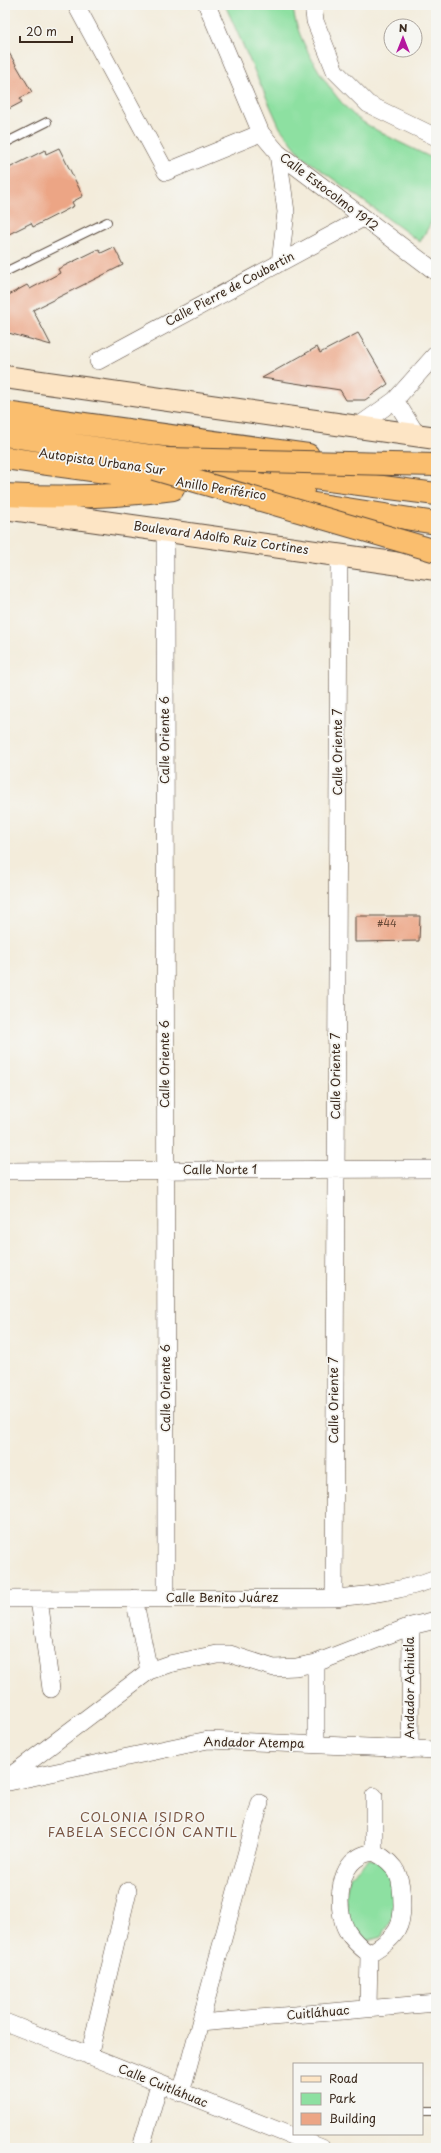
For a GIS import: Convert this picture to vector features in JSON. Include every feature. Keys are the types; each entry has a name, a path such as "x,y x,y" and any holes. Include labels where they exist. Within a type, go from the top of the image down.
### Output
{"highway":[{"path":"5,413 436,472"},
{"name":"Autopista Urbana Sur","path":"5,435 160,464 436,509"},
{"name":"Autopista Urbana Sur","path":"5,448 436,494"},
{"name":"Anillo Periférico","path":"5,458 201,486 436,524"},
{"path":"160,464 436,465"},
{"path":"160,464 436,551"},
{"path":"5,495 50,498 132,495 201,486"}],"main road":[{"path":"5,377 426,436"},
{"name":"Boulevard Adolfo Ruiz Cortines","path":"5,508 436,569"}],"street":[{"path":"76,5 166,172 261,133"},
{"name":"Calle Estocolmo 1912","path":"207,5 261,133 278,153 436,272"},
{"path":"313,5 315,21 335,71 368,104 436,137"},
{"path":"278,153 286,212 280,263"},
{"name":"Calle Pierre de Coubertin","path":"98,361 363,218"},
{"path":"357,427 396,400 436,354"},
{"path":"396,400 426,436"},
{"name":"Calle Oriente 6","path":"164,530 166,1598"},
{"name":"Calle Oriente 7","path":"334,1598 339,555"},
{"name":"Calle Norte 1","path":"5,1171 436,1169"},
{"name":"Calle Benito Juárez","path":"5,1599 334,1598 370,1594 415,1586 436,1578"},
{"path":"134,1598 149,1671"},
{"path":"39,1599 51,1689"},
{"path":"5,1782 149,1671 169,1664 217,1654 230,1654 274,1668 296,1667 316,1663 411,1626 436,1620"},
{"name":"Andador Achiutla","path":"410,1750 411,1626"},
{"path":"316,1663 316,1744"},
{"name":"Andador Atempa","path":"5,1782 208,1740 436,1750"},
{"path":"374,1796 374,1852"},
{"path":"181,2093 260,1803"},
{"path":"374,1852 388,1859 398,1872 402,1887 402,1915 397,1930 390,1938 368,1954 356,1944 347,1930 342,1916 341,1896 343,1881 348,1867 359,1856 374,1852"},
{"path":"89,2056 128,1891"},
{"path":"368,1954 368,2008"},
{"name":"Cuitláhuac","path":"200,2023 436,2003"},
{"name":"Calle Cuitláhuac","path":"5,2022 322,2148"},
{"path":"141,2148 159,2084"}],"lane":[{"path":"5,143 47,122"},
{"path":"5,272 107,222"},
{"path":"423,2111 436,2112"}],"green space":[{"path":"225,5 292,5 297,26 308,52 324,79 351,113 378,131 436,160 436,214 420,242 303,157 280,128"},
{"path":"369,1859 378,1861 384,1865 388,1872 393,1888 394,1906 391,1921 381,1937 367,1941 355,1932 348,1917 346,1894 350,1876"}],"building":[{"path":"5,46 32,92 20,98 22,102 5,111"},
{"path":"59,148 83,196 72,202 74,206 33,227 31,223 5,236 5,170 45,150 46,154"},
{"path":"114,247 123,265 33,310 51,345 5,332 5,297 27,285 30,289 60,273 58,269 99,249 101,253"},
{"path":"358,333 388,384 365,400 346,400 340,390 262,378 317,347 320,353"},
{"path":"355,916 420,916 419,941 355,942"}],"district":[{"name":"COLONIA ISIDRO FABELA SECCIÓN CANTIL","path":"143,1824"}]}
